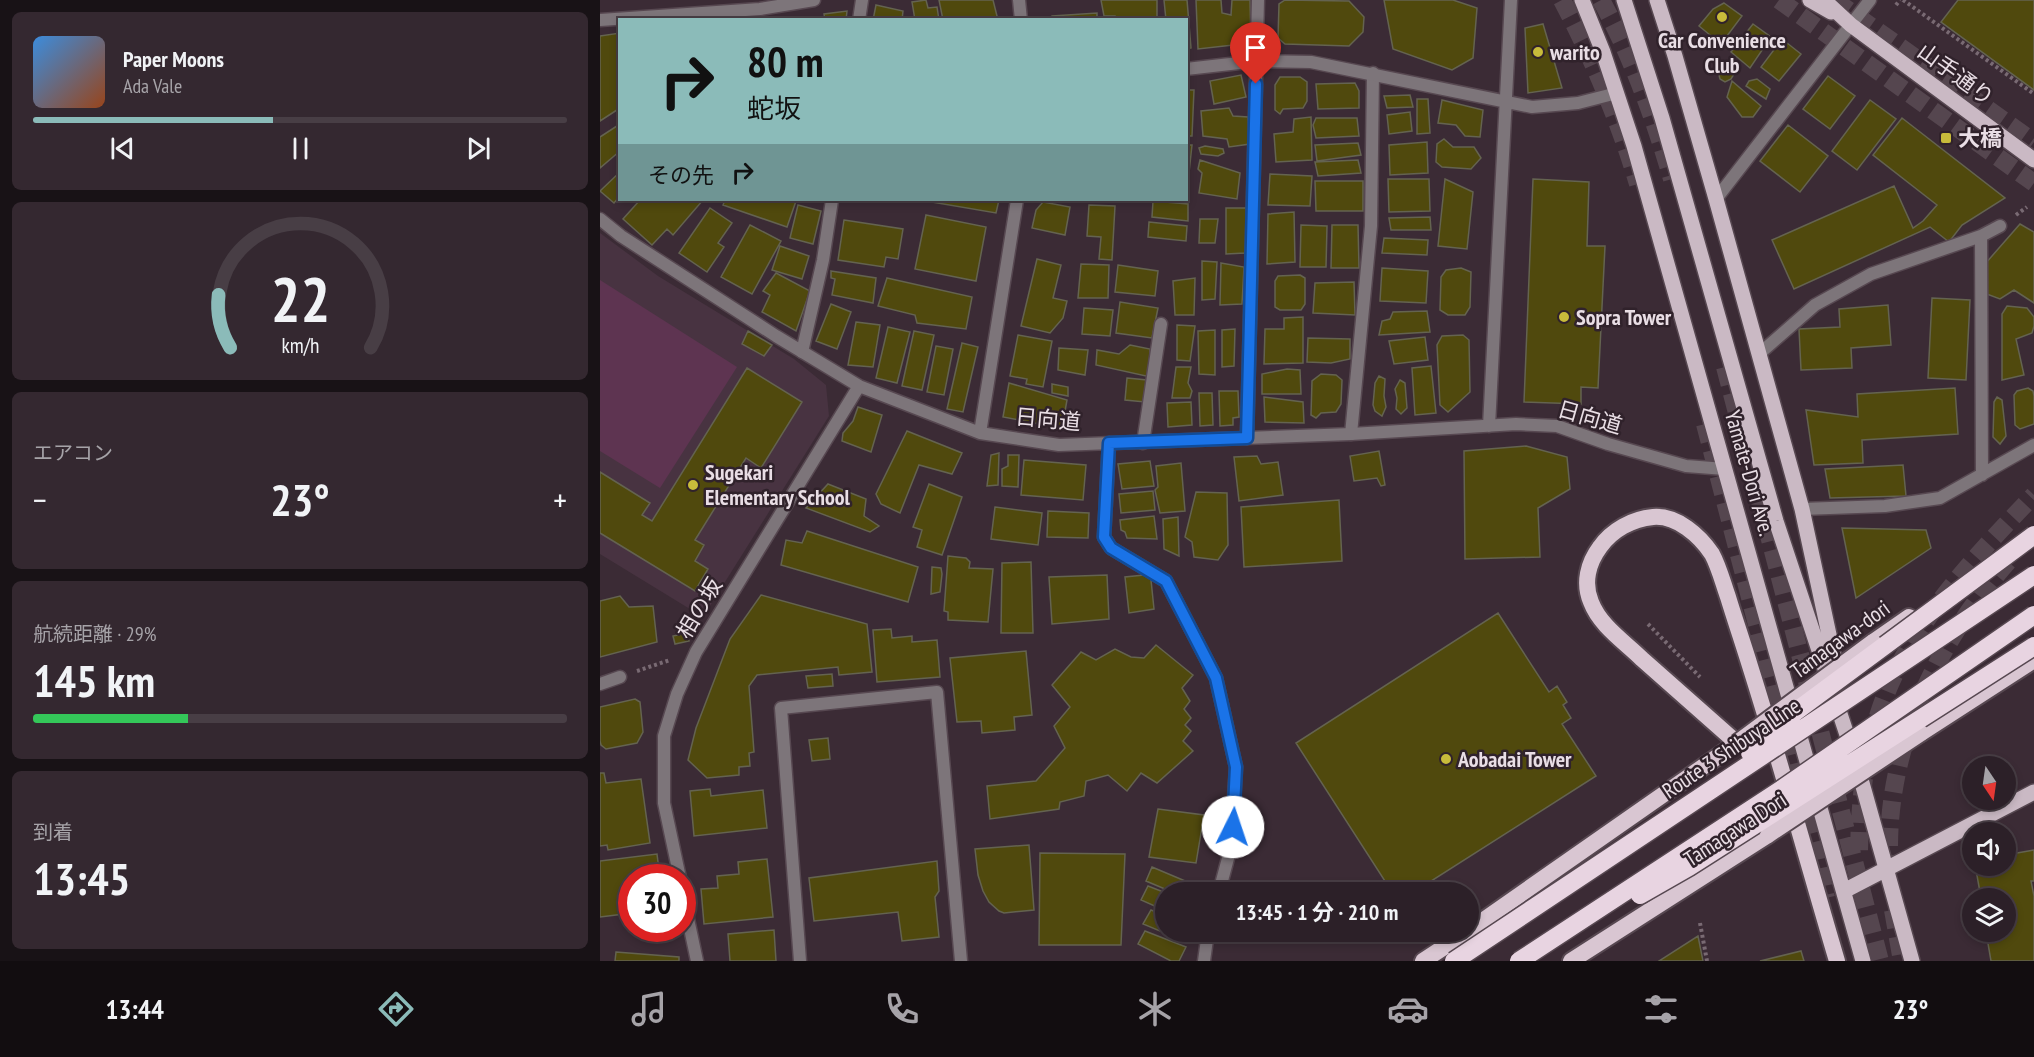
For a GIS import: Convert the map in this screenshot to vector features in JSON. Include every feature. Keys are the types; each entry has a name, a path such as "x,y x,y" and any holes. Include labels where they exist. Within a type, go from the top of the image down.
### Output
{"highway":[{"path":"1737,743 1605,624 1591,603 1588,570 1594,555 1618,529 1635,520 1655,517 1671,519 1698,537 1712,555 1744,647 1837,961"},
{"path":"1707,793 1795,712 2034,533"},
{"name":"Tamagawa-dori","path":"1479,923 1737,743 1873,642 2034,533"},
{"name":"Route 3 Shibuya Line","path":"1454,961 2034,575"},
{"path":"1520,961 1782,789 2034,615"},
{"path":"1524,961 1689,867 2034,645"},
{"name":"Tamagawa Dori","path":"1571,961 2034,660"},
{"name":"Tamagawa-dori","path":"1423,961 1452,942"}],"main road":[{"name":"Yamate-Dori Ave.","path":"1582,0 1634,146 1863,961"},
{"name":"Yamate-Dori Ave.","path":"1624,0 1662,117 1776,522 1857,765 1912,961"},
{"path":"1657,0 1716,199 1802,509 1857,765"},
{"name":"山手通り","path":"1810,0 1851,25 2034,160"},
{"name":"山手通り","path":"1824,0 1851,25"},
{"path":"1844,891 2034,792"}],"street":[{"path":"629,18 760,9 814,0"},
{"path":"859,18 862,0"},
{"path":"1019,0 1021,18"},
{"path":"1247,438 1258,0"},
{"path":"1490,426 1511,0"},
{"path":"1716,199 1870,0"},
{"path":"600,20 618,19"},
{"path":"1188,69 1257,61 1311,62 1532,107 1578,103 1617,93"},
{"path":"1351,434 1371,226 1373,73"},
{"path":"802,352 823,260 832,201"},
{"path":"980,433 1017,201"},
{"name":"日向道","path":"600,219 621,236 859,386 980,433 1059,445 1351,434 1516,424 1557,426 1608,444 1686,466 1725,469"},
{"path":"1759,354 1815,305 1871,274 1980,236 2000,226"},
{"path":"1980,236 1982,475"},
{"path":"1143,443 1161,324"},
{"name":"相の坂","path":"677,864 664,802 664,736 677,694 696,652 859,386"},
{"path":"1109,443 1104,537 1111,548 1166,581 1216,678 1236,767 1231,847 1222,882"},
{"path":"1802,509 1885,506 1940,498 2034,445"},
{"path":"600,684 620,677"},
{"path":"800,961 781,708 937,692 961,961"},
{"path":"693,942 697,961"},
{"path":"1204,961 1207,942"}],"path":[{"path":"1896,5 1902,0 2034,94"},
{"path":"1648,624 1704,680"},
{"path":"620,677 696,652"},
{"path":"1700,923 1707,961"}],"shaded area":[{"name":"Sugekari Elementary School","path":"600,233 658,276 794,359 826,385 829,416 703,617 600,554"},
{"path":"600,280 737,367 660,488 600,451"}],"building":[{"path":"926,0 928,8 937,7 939,18 915,18 912,2"},
{"path":"939,0 993,0 998,18 943,18"},
{"path":"1101,0 1157,0 1157,18 1104,16"},
{"path":"1164,0 1187,0 1191,48 1188,49 1188,18 1166,18"},
{"path":"1196,0 1221,0 1222,13 1231,15 1232,0 1250,0 1251,43 1198,49"},
{"path":"1285,0 1349,1 1364,17 1363,32 1349,46 1285,44 1278,38 1279,4"},
{"path":"1384,0 1453,0 1477,8 1473,58 1452,70 1393,49"},
{"path":"1958,0 2034,0 2034,90 1941,22"},
{"path":"1724,3 1742,16 1721,44 1699,26 1713,9"},
{"path":"876,5 903,11 902,18 873,18"},
{"path":"847,11 846,18 825,18 824,14"},
{"path":"1097,13 1097,18 1050,18 1052,16"},
{"path":"1543,24 1562,88 1528,93 1525,28"},
{"path":"1753,24 1771,37 1750,68 1731,52"},
{"path":"618,33 618,109 600,121 600,36"},
{"path":"1782,39 1801,54 1779,81 1761,67"},
{"path":"1719,62 1734,74 1725,82 1720,79 1716,69"},
{"path":"1241,75 1246,97 1214,104 1210,81"},
{"path":"1828,76 1855,96 1830,129 1803,109"},
{"path":"1280,77 1300,77 1307,82 1307,101 1303,108 1283,109 1280,114 1275,110 1275,85"},
{"path":"1757,79 1770,89 1766,99 1746,86 1749,81"},
{"path":"1732,81 1761,106 1753,117 1742,117 1727,97"},
{"path":"1355,83 1359,91 1359,108 1318,109 1316,84"},
{"path":"1188,90 1194,90 1192,136 1188,136"},
{"path":"1410,95 1413,107 1387,108 1384,96"},
{"path":"1417,99 1428,99 1430,133 1417,134"},
{"path":"1442,100 1483,110 1480,137 1465,136 1456,125 1438,123"},
{"path":"1870,100 1896,119 1857,170 1832,151"},
{"path":"1229,108 1233,116 1248,117 1250,144 1229,147 1227,139 1203,136 1201,111"},
{"path":"1410,112 1412,131 1389,134 1387,115"},
{"path":"1311,117 1312,160 1276,162 1274,134 1293,132 1294,119"},
{"path":"1316,118 1357,118 1359,136 1316,138 1313,125"},
{"path":"1902,118 2005,198 1962,225 1949,242 1930,227 1794,289 1772,240 1894,186 1913,228 1923,221 1937,205 1873,155"},
{"path":"618,125 618,153 600,168 600,137"},
{"path":"1788,125 1828,156 1800,192 1760,161"},
{"path":"1444,139 1453,147 1474,147 1481,158 1471,169 1442,167 1436,162 1437,144"},
{"path":"1427,142 1428,173 1390,175 1389,145"},
{"path":"1358,143 1361,155 1317,161 1315,145"},
{"path":"1188,145 1192,145 1188,182"},
{"path":"1205,146 1223,149 1224,153 1218,156 1201,154 1199,148"},
{"path":"1200,160 1240,173 1237,199 1199,193 1202,173 1198,169"},
{"path":"1358,160 1361,173 1318,176 1315,162"},
{"path":"618,174 618,198 614,203 600,191"},
{"path":"1270,174 1312,176 1310,206 1268,205"},
{"path":"1388,179 1429,179 1430,211 1389,212"},
{"path":"1445,179 1473,192 1467,249 1438,246"},
{"name":"Sopra Tower","path":"1533,179 1589,182 1587,246 1605,246 1598,388 1581,387 1581,404 1524,402"},
{"path":"1315,181 1363,181 1363,211 1316,211"},
{"path":"639,201 702,201 673,235 667,229 652,245 623,219"},
{"path":"725,201 796,201 787,227 723,205"},
{"path":"926,201 999,201 996,213"},
{"path":"1153,201 1188,204 1188,221 1152,217"},
{"path":"1043,202 1070,207 1065,235 1032,228 1036,210"},
{"path":"798,205 821,211 813,244 790,238"},
{"path":"1089,205 1115,206 1112,260 1099,259 1101,237 1087,236"},
{"path":"710,208 732,223 718,243 724,247 707,272 679,253"},
{"path":"1226,208 1248,208 1245,253 1226,254"},
{"path":"1294,212 1295,262 1267,264 1268,214"},
{"path":"926,215 986,227 976,281 915,269"},
{"path":"1430,217 1431,230 1391,230 1389,218"},
{"path":"1200,219 1218,219 1215,243 1199,243"},
{"path":"844,220 903,229 898,259 886,257 884,267 838,260"},
{"path":"1149,222 1187,226 1186,241 1148,237"},
{"path":"2020,224 2034,232 2034,303 2014,290 2000,299 1984,293 1985,264"},
{"path":"750,225 781,241 752,294 721,277"},
{"path":"1301,225 1327,226 1326,267 1300,267"},
{"path":"1332,225 1358,225 1359,268 1331,268"},
{"path":"1384,238 1428,240 1427,255 1382,253"},
{"path":"780,246 809,256 802,279 772,270"},
{"path":"1037,259 1061,265 1053,298 1067,301 1063,318 1050,333 1021,326"},
{"path":"1202,261 1217,262 1215,299 1202,300"},
{"path":"1221,263 1244,267 1242,304 1220,305"},
{"path":"1081,264 1109,265 1108,298 1078,298"},
{"path":"1118,265 1158,271 1155,296 1115,292"},
{"path":"1382,268 1428,271 1426,303 1380,301"},
{"path":"1461,268 1471,272 1470,307 1465,315 1448,315 1440,310 1441,277 1446,270"},
{"path":"831,271 876,278 873,303 832,295 835,279 831,278"},
{"path":"776,273 810,291 796,331 762,312 770,295 763,291"},
{"path":"1300,275 1305,278 1305,304 1301,310 1280,310 1275,307 1275,281 1278,276"},
{"path":"887,278 972,297 966,329 917,323 915,315 878,306"},
{"path":"1195,278 1194,315 1175,315 1173,281"},
{"path":"1354,282 1355,315 1313,313 1315,283"},
{"path":"1932,298 1970,300 1966,380 1928,378"},
{"path":"1120,302 1158,308 1152,338 1116,333"},
{"path":"831,304 851,312 837,349 816,341"},
{"path":"1888,305 1891,345 1851,348 1852,368 1801,370 1799,329 1840,327 1839,309"},
{"path":"2007,306 2027,308 2034,317 2034,326 2032,333 2016,339 2024,375 2002,380 2002,314"},
{"path":"1084,308 1113,310 1110,336 1082,334"},
{"path":"1427,311 1430,332 1379,335 1382,321 1390,319 1393,312"},
{"path":"1303,317 1303,363 1264,364 1265,329 1284,329 1284,318"},
{"path":"856,322 880,325 873,367 848,365"},
{"path":"1177,325 1195,326 1190,361 1177,360"},
{"path":"888,327 910,332 897,383 876,378"},
{"path":"1235,329 1234,366 1222,367 1222,330"},
{"path":"1215,330 1215,375 1199,374 1198,331"},
{"path":"748,331 772,345 764,356 742,344"},
{"path":"914,331 934,335 922,390 902,386"},
{"path":"1018,335 1052,341 1043,387 1026,384 1027,379 1010,376"},
{"path":"1463,335 1469,340 1470,392 1448,412 1440,405 1437,345 1442,336"},
{"path":"1425,337 1428,360 1394,364 1389,341"},
{"path":"1308,338 1350,339 1350,359 1331,363 1307,362"},
{"path":"962,343 978,347 963,412 947,409"},
{"path":"1130,345 1150,349 1149,373 1146,376 1096,365 1097,350 1119,354"},
{"path":"936,346 953,349 944,395 927,392"},
{"path":"1059,348 1088,350 1085,375 1058,370"},
{"path":"1431,366 1436,413 1415,415 1412,368"},
{"path":"1176,367 1191,367 1188,383 1192,391 1190,398 1172,398"},
{"path":"747,368 802,402 761,468 746,458 695,540 704,545 695,561 708,569 695,591 600,533 600,472 650,503 642,515 652,521"},
{"path":"1287,369 1300,370 1301,394 1262,394 1262,374"},
{"path":"1321,374 1336,375 1342,380 1341,404 1336,412 1321,413 1316,418 1311,415 1312,381"},
{"path":"1379,376 1385,379 1386,407 1382,416 1375,411 1373,405 1375,383"},
{"path":"1127,378 1147,380 1145,402 1125,400"},
{"path":"1400,380 1405,383 1407,408 1401,414 1396,409 1395,389"},
{"path":"1009,383 1067,400 1062,428 1003,417"},
{"path":"1052,384 1068,387 1068,396 1052,393"},
{"path":"1955,388 1958,434 1862,440 1863,463 1814,465 1806,410 1858,417 1857,394"},
{"path":"2028,388 2033,391 2034,396 2034,424 2020,429 2015,425 2014,395 2017,391"},
{"path":"1219,391 1238,391 1239,417 1233,418 1233,425 1220,426"},
{"path":"1199,393 1212,393 1213,425 1200,426"},
{"path":"1264,397 1303,402 1304,423 1265,422"},
{"path":"1997,397 2002,400 2006,436 2000,444 1993,437 1994,402"},
{"path":"1191,402 1192,425 1168,427 1167,403"},
{"path":"858,407 882,415 871,452 842,441 843,433 853,421"},
{"path":"907,431 962,453 952,474 919,465 900,513 881,504 876,494"},
{"path":"1526,446 1567,457 1570,489 1538,508 1540,557 1465,559 1464,451"},
{"path":"1379,451 1385,485 1381,486 1377,478 1354,481 1350,456"},
{"path":"999,453 998,485 987,486 991,455"},
{"path":"1008,455 1019,455 1018,487 1002,486 1002,469 1008,466"},
{"path":"1257,456 1261,464 1278,462 1283,495 1239,501 1234,457"},
{"path":"1024,460 1086,465 1083,500 1021,495"},
{"path":"1150,461 1154,486 1122,489 1118,464"},
{"path":"1181,463 1185,511 1160,513 1155,490 1158,487 1156,466"},
{"path":"1903,465 1906,496 1830,498 1825,469"},
{"path":"828,484 866,499 864,516 879,526 870,532 806,508"},
{"path":"929,484 962,497 942,555 917,547 922,530 913,527"},
{"path":"1153,491 1155,510 1121,513 1119,494"},
{"path":"1196,492 1227,493 1228,545 1218,560 1194,557 1192,542 1185,537"},
{"path":"1339,500 1342,561 1244,567 1241,507"},
{"path":"995,507 1042,513 1038,545 991,539"},
{"path":"1048,511 1089,513 1088,538 1047,537"},
{"path":"1154,516 1157,539 1127,538 1125,532 1121,530 1120,520"},
{"path":"1178,517 1179,556 1164,549 1163,519"},
{"path":"1842,528 1926,530 1931,548 1856,598"},
{"path":"807,531 918,567 908,602 781,565 786,540 802,543"},
{"path":"948,556 966,558 970,562 969,568 993,569 988,622 948,620 948,612 944,611"},
{"path":"1031,562 1033,633 1001,633 1002,563"},
{"path":"932,567 941,568 942,574 940,592 931,594"},
{"path":"1107,575 1109,619 1052,624 1049,577"},
{"path":"1144,575 1151,580 1154,609 1129,613 1125,577"},
{"path":"761,595 867,624 872,672 839,675 838,667 757,675 749,686 754,752 749,753 750,766 739,767 739,775 707,778 688,760 696,728 730,639"},
{"path":"620,596 629,607 653,606 657,642 600,657 600,601"},
{"name":"Aobadai Tower","path":"1498,613 1549,692 1557,686 1567,702 1563,705 1571,718 1562,724 1596,776 1430,882 1386,882 1296,743"},
{"path":"891,629 892,638 912,636 912,642 937,640 940,677 877,682 873,630"},
{"path":"687,633 689,641 675,644 673,636"},
{"path":"1156,645 1193,675 1182,688 1190,701 1184,709 1191,718 1185,725 1191,731 1183,741 1193,751 1157,783 1141,773 1127,791 1108,775 1086,781 1084,796 1060,802 1059,809 990,819 987,786 1036,781 1065,748 1054,726 1070,707 1052,685 1081,652 1096,660 1115,649 1131,657 1144,658"},
{"path":"1026,651 1032,715 1014,717 1015,730 982,733 981,721 957,722 950,658"},
{"path":"832,674 833,686 808,688 806,676"},
{"path":"635,699 640,702 643,732 637,743 606,749 600,741 600,707"},
{"path":"828,738 830,759 812,761 809,740"},
{"path":"600,773 604,773 606,783 641,779 650,843 608,850 607,845 600,846"},
{"path":"710,789 711,796 763,790 767,828 694,836 690,791"},
{"path":"1158,809 1204,815 1196,863 1149,857"},
{"path":"1029,845 1034,910 1004,913 999,911 989,902 983,891 978,875 975,849"},
{"path":"2034,850 2034,881 2031,881 2034,896 2034,961 1991,961 1988,942 2016,942 2016,888 1979,888 1977,876 2016,876 2016,853"},
{"path":"1040,853 1125,854 1121,945 1039,945"},
{"path":"657,854 658,864 618,864 618,915 600,917 600,861"},
{"path":"767,859 773,917 704,924 701,889 718,888 717,876 739,874 738,862"},
{"path":"937,861 939,891 935,897 939,937 902,941 898,912 814,921 809,878"},
{"path":"1152,867 1188,882 1155,882 1155,885 1146,881"},
{"path":"1148,886 1155,889 1155,906 1141,900"},
{"path":"1151,910 1155,912 1155,929 1143,924"},
{"path":"774,930 776,961 730,961 728,934"},
{"path":"1145,931 1155,935 1155,942 1173,942 1186,947 1179,961 1171,961 1138,944"},
{"path":"1698,936 1703,961 1659,961"},
{"path":"1801,951 1804,961 1760,961"},
{"path":"616,952 679,957 679,961 615,961"}],"tunnel":[{"path":"1562,0 1605,90 1638,184"},
{"path":"1601,0 1623,43 1641,88 1672,179"},
{"path":"1779,0 2034,183"},
{"path":"1834,0 2034,142"},
{"path":"1725,367 1880,961"},
{"path":"1705,424 1826,898"},
{"path":"1859,850 1863,786 1868,755 1876,723 1903,658 1921,628 1963,572 2034,495"},
{"path":"1890,873 1890,829 1894,786 1904,744 1919,702 1937,663 1960,625 1985,589 2013,556"},
{"path":"1893,910 1902,961"}],"place":[{"name":"Car Convenience Club","path":"1722,17"},
{"name":"warito","path":"1538,52"},
{"name":"大橋","path":"1946,138"},
{"name":"Sopra Tower","path":"1564,317"},
{"name":"Sugekari Elementary School","path":"693,485"},
{"name":"Aobadai Tower","path":"1446,759"}],"route":[{"path":"1233,827 1236,767 1216,678 1166,581 1111,548 1104,537 1109,443 1247,438 1256,84"}]}
